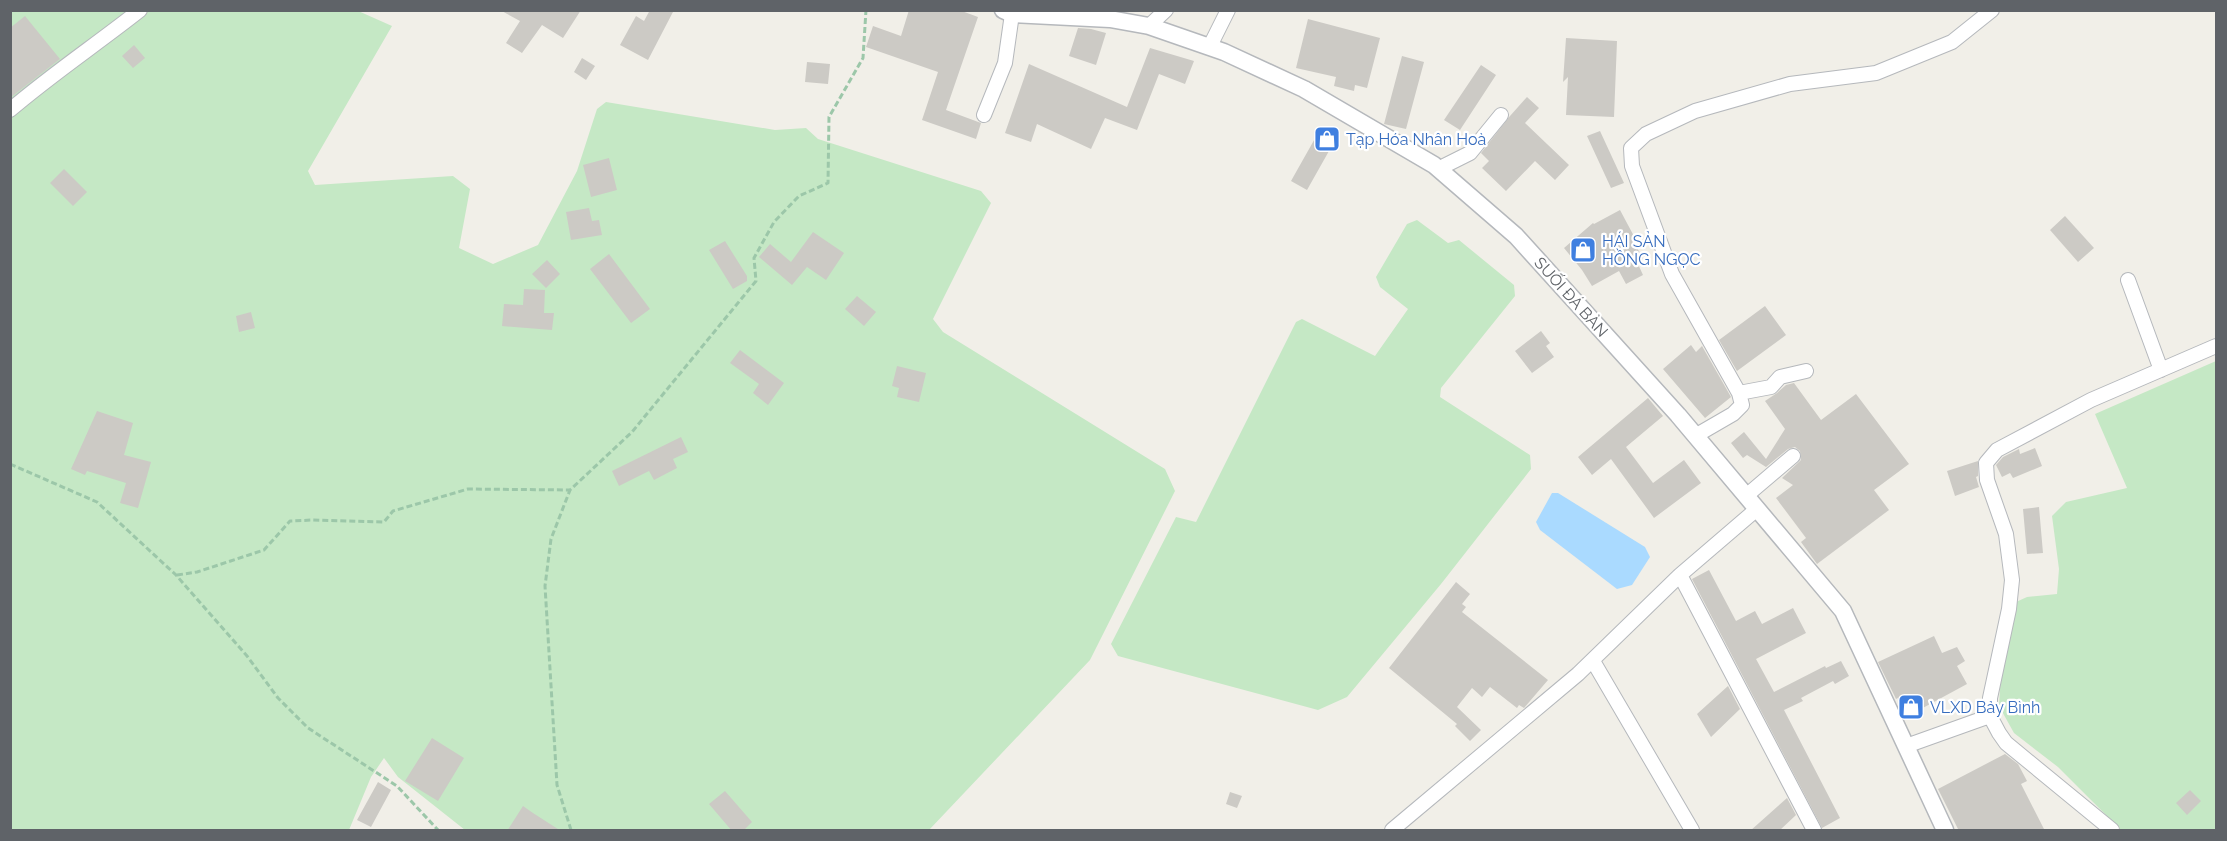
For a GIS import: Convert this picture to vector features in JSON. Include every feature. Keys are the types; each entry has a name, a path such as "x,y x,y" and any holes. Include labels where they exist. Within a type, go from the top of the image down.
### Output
{"street":[{"path":"10,110 73,58 98,43 140,10"},
{"path":"1149,26 1166,10"},
{"path":"1210,46 1228,10"},
{"path":"1695,436 1733,414 1742,405 1739,393 1672,274 1632,166 1631,148 1646,134 1695,111 1790,84 1876,73 1952,42 1992,10"},
{"path":"984,116 1005,63 1008,12"},
{"name":"SUỐI ĐÁ BÀN","path":"1008,12 1110,19 1149,26 1210,46 1304,89 1438,169 1516,236 1695,436 1843,611 1945,831"},
{"path":"1438,169 1470,153 1501,115"},
{"path":"2128,280 2162,370"},
{"path":"2112,831 2006,743 1990,716 1990,698 2009,609 2012,580 2006,534 1987,480 1986,463 1997,450 2091,400 2217,346"},
{"path":"1739,393 1771,387 1780,377 1806,371"},
{"path":"1392,831 1593,661 1752,502 1793,456"},
{"path":"1680,575 1814,831"},
{"path":"1593,661 1692,831"},
{"path":"1906,746 1990,716"}],"path":[{"path":"571,831 557,784 545,586 551,539 570,490 632,432 756,280 754,258 774,222 799,196 828,183 829,117 863,58 866,10"},
{"path":"10,464 97,502 176,575 247,656 278,698 308,728 397,786 438,831"},
{"path":"176,575 197,572 264,550 290,521 384,522 393,511 468,489 570,490"}],"green space":[{"path":"356,10 392,26 308,171 315,185 453,176 470,189 459,248 493,264 538,245 577,171 597,109 606,102 775,130 806,128 818,139 981,191 991,203 933,319 943,332 1165,469 1175,491 1090,660 929,830 465,830 398,777 384,758 371,777 349,830 11,830 10,11"},
{"path":"1417,220 1448,243 1459,240 1514,285 1515,296 1441,388 1440,397 1530,455 1531,469 1441,584 1347,697 1318,710 1118,656 1111,644 1176,517 1196,522 1296,322 1302,319 1375,356 1408,309 1380,287 1376,277 1407,224"},
{"path":"2216,361 2216,830 2121,830 2058,767 2014,733 1999,706 2001,671 2016,602 2027,597 2057,594 2059,569 2052,516 2066,502 2127,488 2095,414"}],"water":[{"path":"1552,493 1558,493 1645,547 1650,557 1632,585 1617,589 1540,530 1536,522"}],"building":[{"path":"500,10 581,10 563,38 542,25 522,53 506,43 520,21"},
{"path":"650,10 674,10 648,60 620,45 636,16 644,21"},
{"path":"909,10 959,10 978,17 946,110 981,123 976,139 922,120 938,72 866,47 873,26 901,36"},
{"path":"25,16 60,59 10,98 10,28"},
{"path":"1308,19 1380,38 1367,88 1355,85 1354,91 1334,86 1336,77 1296,68"},
{"path":"1078,28 1106,33 1096,65 1069,56"},
{"path":"1566,38 1617,41 1614,117 1566,115 1568,77 1563,82"},
{"path":"134,45 145,58 133,68 122,56"},
{"path":"1150,48 1194,61 1185,84 1159,74 1137,130 1105,118 1091,149 1037,124 1031,142 1005,133 1029,64 1127,107"},
{"path":"1402,56 1424,62 1406,129 1384,124"},
{"path":"582,58 595,66 586,80 574,72"},
{"path":"807,62 830,64 828,84 805,82"},
{"path":"1481,65 1496,75 1460,130 1444,120"},
{"path":"1527,97 1539,108 1525,123 1569,165 1555,180 1535,161 1506,191 1482,168 1489,161 1481,153"},
{"path":"1322,126 1338,135 1307,190 1291,181"},
{"path":"1600,131 1624,183 1611,188 1587,136"},
{"path":"609,158 617,190 591,197 583,165"},
{"path":"64,169 87,192 73,206 50,183"},
{"path":"589,208 592,221 599,220 602,235 571,240 566,212"},
{"path":"1620,210 1643,258 1637,262 1643,275 1626,284 1619,271 1592,286 1564,248 1593,223"},
{"path":"2065,216 2094,248 2078,262 2050,230"},
{"path":"813,232 844,253 826,280 807,267 792,285 759,257 770,244 791,262"},
{"path":"725,241 747,276 747,281 733,289 709,250"},
{"path":"609,254 650,309 631,323 590,269"},
{"path":"547,260 560,274 546,288 532,274"},
{"path":"524,289 545,290 544,313 554,313 552,330 502,326 504,304 523,305"},
{"path":"857,296 876,312 864,326 845,309"},
{"path":"1765,306 1786,335 1737,371 1719,340"},
{"path":"251,312 255,328 239,332 236,316"},
{"path":"1541,331 1550,343 1546,346 1554,357 1532,373 1515,351"},
{"path":"1691,345 1696,352 1702,346 1731,397 1705,418 1663,369"},
{"path":"740,350 784,383 768,405 753,393 759,384 730,363"},
{"path":"897,366 926,373 919,402 897,397 899,388 892,386"},
{"path":"1794,383 1821,420 1856,394 1909,464 1874,490 1889,510 1817,564 1801,542 1806,538 1776,498 1793,485 1782,478 1801,460 1800,451 1795,447 1788,449 1766,467 1747,455 1743,458 1731,443 1744,432 1766,459 1785,429 1765,401 1786,385"},
{"path":"1648,398 1663,416 1626,447 1653,483 1684,460 1701,483 1654,518 1611,459 1592,475 1578,457"},
{"path":"97,411 133,423 124,455 151,462 138,508 120,503 126,483 87,471 85,475 71,469"},
{"path":"681,437 688,452 673,459 677,468 654,480 649,471 619,486 612,471"},
{"path":"2035,448 2042,466 2013,478 2010,473 2002,477 1996,465 2003,457 2019,449 2020,454"},
{"path":"1978,461 1978,476 1976,477 1979,487 1955,496 1947,471"},
{"path":"2039,507 2043,553 2027,554 2023,509"},
{"path":"1709,570 1736,621 1755,611 1762,624 1793,608 1806,633 1756,659 1774,692 1825,666 1826,668 1841,661 1849,676 1835,684 1833,681 1801,698 1803,701 1784,710 1840,818 1822,828 1692,579"},
{"path":"1456,582 1470,594 1462,604 1466,607 1462,612 1548,680 1524,708 1519,705 1517,708 1490,687 1482,697 1472,688 1457,707 1481,730 1470,741 1455,726 1457,724 1389,668"},
{"path":"1934,636 1942,653 1957,647 1965,661 1957,666 1967,684 1908,716 1898,698 1896,699 1878,662"},
{"path":"1728,686 1740,709 1711,737 1697,714"},
{"path":"432,738 464,758 438,801 405,781"},
{"path":"2005,754 2018,764 2027,781 2021,784 2045,831 1959,831 1938,789"},
{"path":"378,782 391,790 371,827 357,820"},
{"path":"2190,790 2201,801 2187,815 2176,803"},
{"path":"725,791 752,822 743,831 732,831 709,804"},
{"path":"1230,792 1242,796 1237,808 1226,804"},
{"path":"1787,798 1796,815 1779,831 1750,831"},
{"path":"523,806 533,813 561,831 507,831"}],"place":[{"name":"Tạp Hóa Nhân Hoà","path":"1327,139"},
{"name":"HÁI SẢN HỒNG NGỌC","path":"1583,250"},
{"name":"VLXD Bảy Bình","path":"1911,707"}]}
